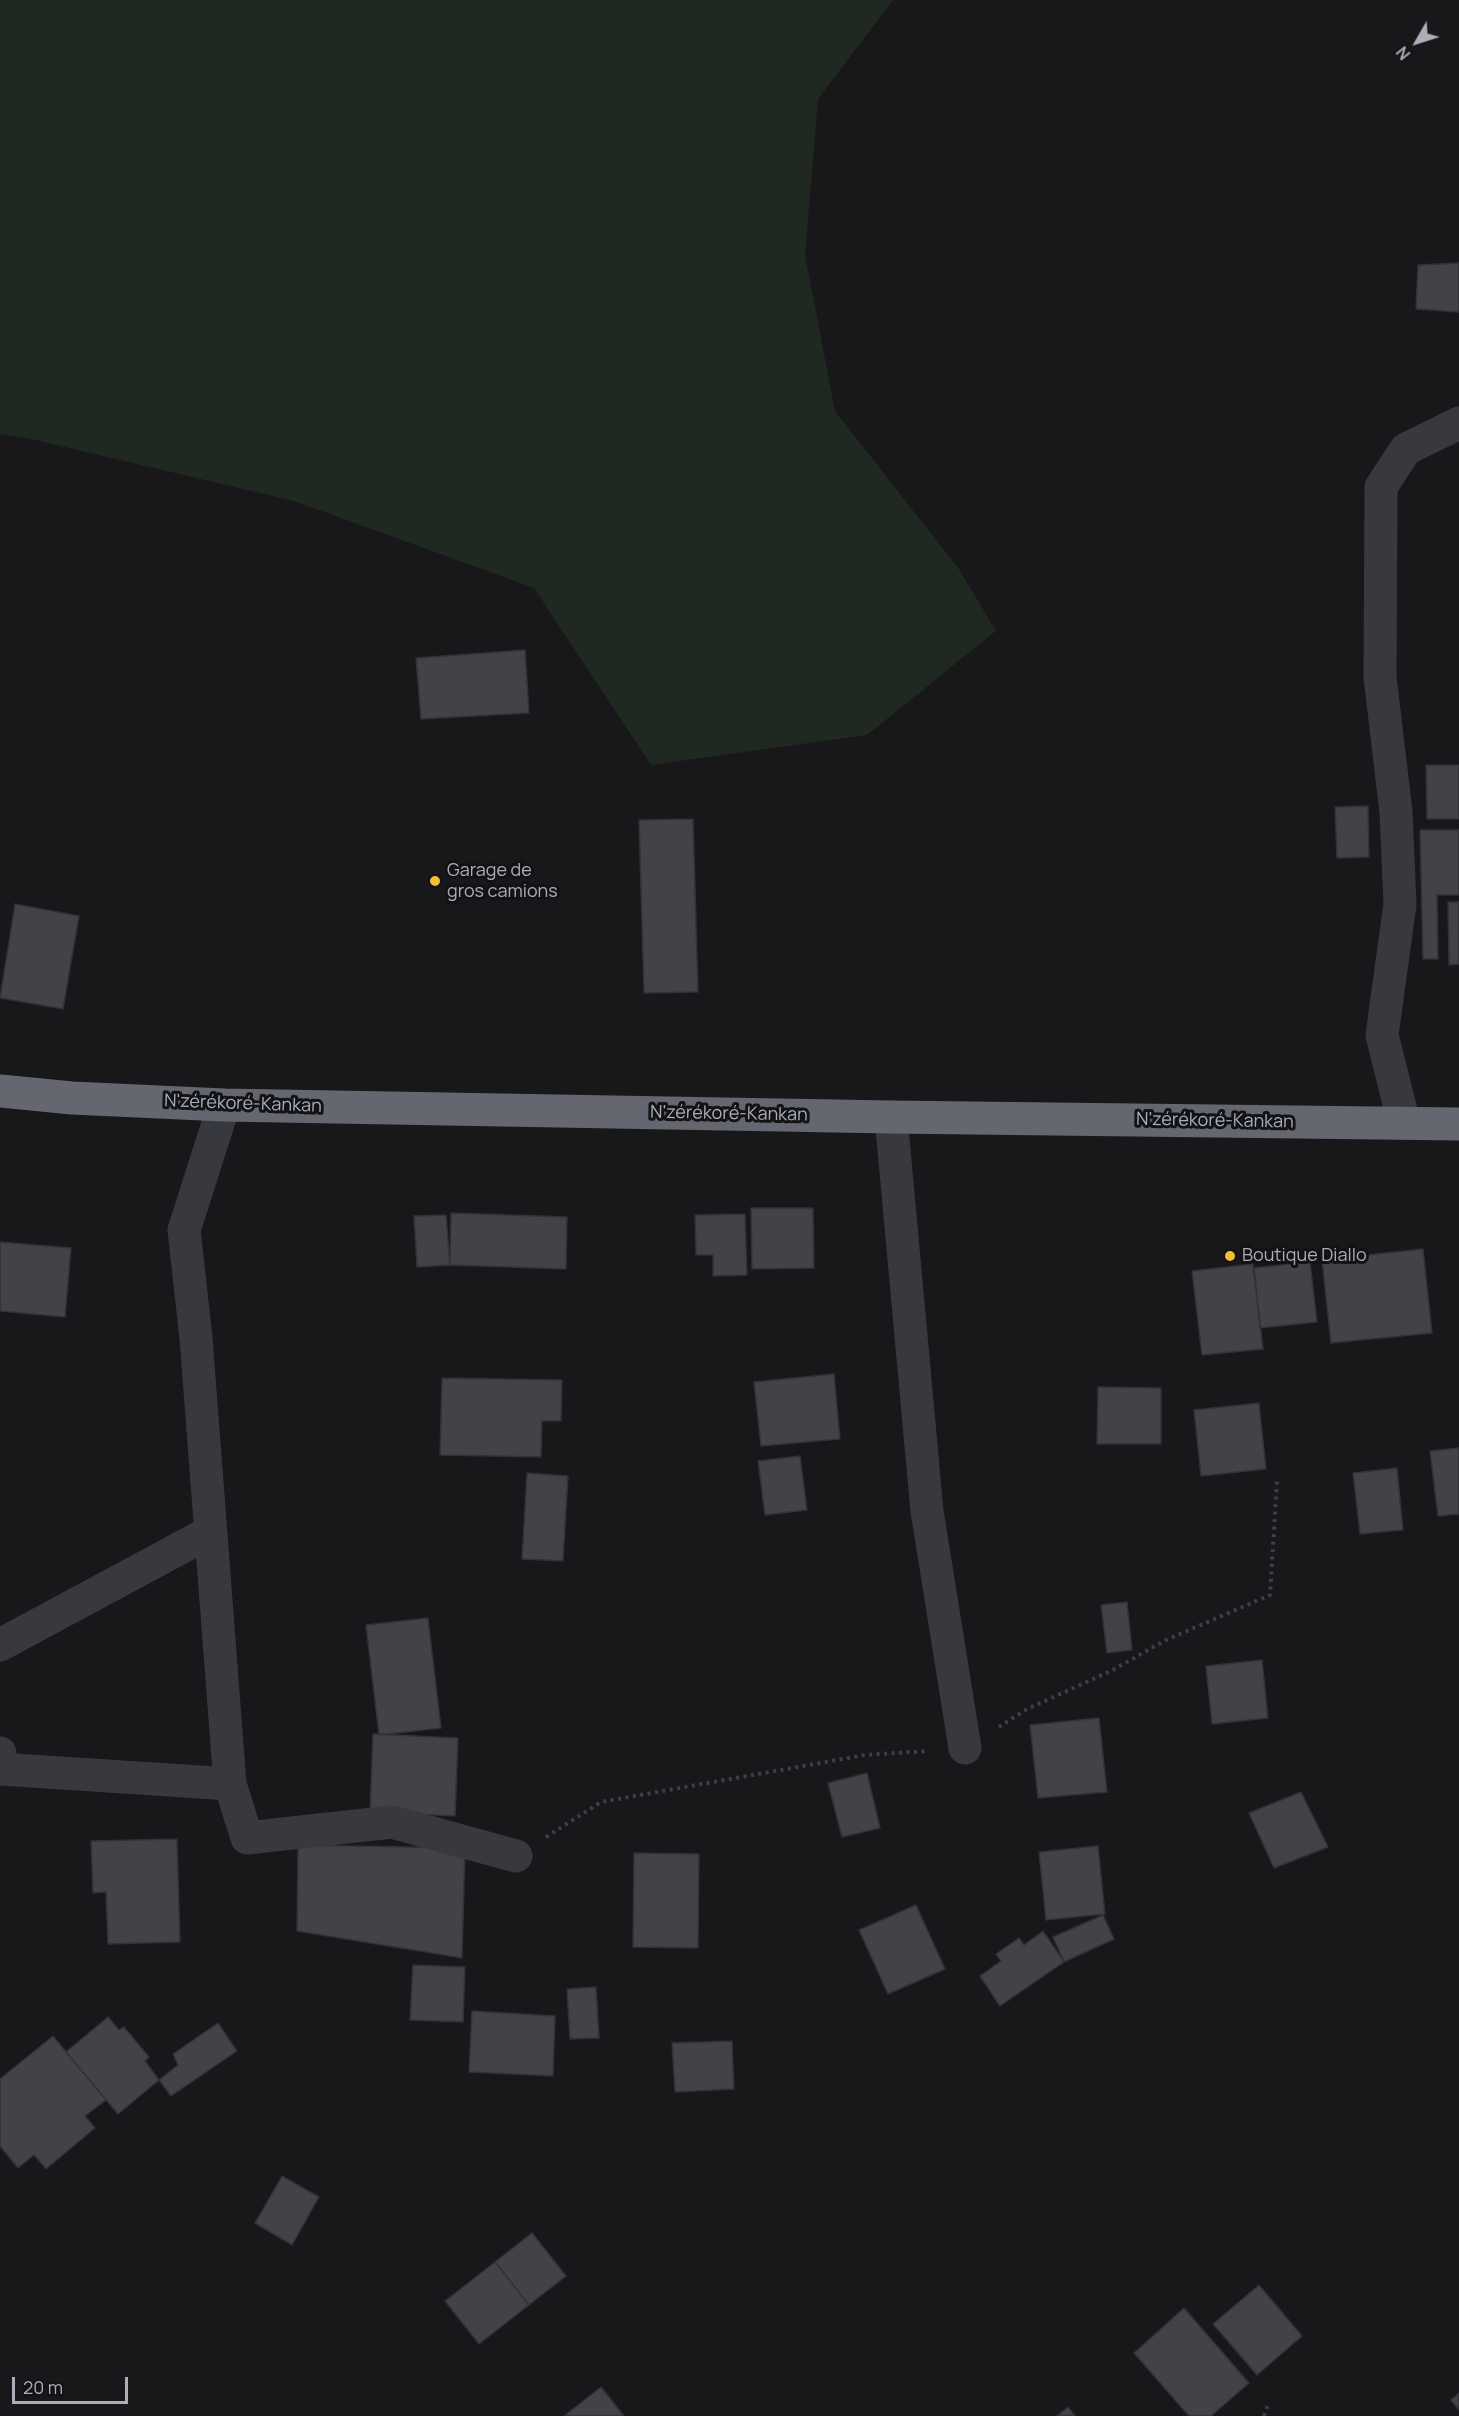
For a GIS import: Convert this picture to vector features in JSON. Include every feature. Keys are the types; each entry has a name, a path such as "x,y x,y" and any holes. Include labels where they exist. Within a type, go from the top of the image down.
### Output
{"highway":[{"name":"N'zérékoré-Kankan","path":"0,1090 72,1098 224,1105 1459,1124"}],"street":[{"path":"1404,1123 1382,1035 1400,904 1396,812 1380,677 1381,487 1406,449 1459,423"},
{"path":"224,1105 184,1230 230,1784 247,1838 392,1822 516,1856"},
{"path":"891,1117 927,1511 965,1748"},
{"path":"0,1645 210,1532"},
{"path":"0,1753 0,1769 230,1784"}],"path":[{"path":"516,1856 601,1802 865,1755 965,1748 1027,1709 1111,1671 1164,1641 1270,1594 1277,1481"},
{"path":"1264,2416 1269,2402"}],"shaded area":[{"path":"0,0 893,0 818,99 805,255 835,411 959,569 996,631 867,735 651,765 534,588 294,501 35,440 0,434"}],"building":[{"path":"1459,263 1459,312 1416,309 1418,265"},
{"path":"525,650 529,713 421,719 416,658"},
{"path":"1426,765 1459,765 1459,819 1427,819"},
{"path":"1368,806 1369,857 1337,858 1335,807"},
{"path":"693,819 698,992 644,993 639,820"},
{"path":"1420,830 1459,830 1459,895 1437,895 1438,959 1423,959"},
{"path":"1448,902 1459,902 1459,964 1449,965"},
{"path":"15,904 79,916 63,1009 0,998"},
{"path":"751,1208 813,1208 814,1268 752,1269"},
{"path":"451,1213 567,1217 566,1269 450,1265"},
{"path":"745,1214 747,1275 713,1276 713,1255 696,1255 695,1215"},
{"path":"446,1215 450,1265 417,1267 414,1216"},
{"path":"0,1242 71,1248 65,1317 0,1311"},
{"path":"1423,1249 1432,1333 1331,1343 1322,1260"},
{"path":"1310,1262 1317,1322 1260,1328 1254,1268"},
{"path":"1253,1264 1263,1349 1202,1355 1192,1271"},
{"path":"834,1374 840,1439 761,1446 754,1382"},
{"path":"442,1378 562,1380 561,1421 542,1421 541,1457 440,1455"},
{"path":"1098,1387 1161,1388 1161,1444 1097,1444"},
{"path":"1259,1403 1266,1469 1201,1476 1194,1410"},
{"path":"1459,1448 1459,1514 1438,1516 1430,1451"},
{"path":"800,1456 807,1510 765,1515 758,1461"},
{"path":"1397,1468 1403,1530 1360,1534 1353,1473"},
{"path":"527,1473 568,1476 563,1561 522,1559"},
{"path":"1127,1602 1132,1650 1107,1653 1101,1605"},
{"path":"428,1618 441,1728 379,1735 366,1625"},
{"path":"1262,1660 1268,1718 1212,1724 1206,1666"},
{"path":"1099,1718 1107,1792 1038,1798 1030,1725"},
{"path":"373,1734 458,1738 455,1816 370,1812"},
{"path":"867,1773 880,1828 842,1837 828,1783"},
{"path":"1301,1792 1328,1847 1274,1868 1249,1813"},
{"path":"177,1839 180,1942 108,1944 106,1892 93,1893 91,1841"},
{"path":"298,1845 465,1848 462,1958 297,1931"},
{"path":"1098,1846 1105,1914 1046,1920 1039,1852"},
{"path":"634,1853 699,1854 698,1948 633,1947"},
{"path":"916,1905 945,1969 888,1994 859,1930"},
{"path":"1103,1915 1114,1939 1064,1962 1053,1937"},
{"path":"1043,1931 1064,1962 1000,2006 980,1976 1001,1961 996,1954 1019,1938 1024,1945"},
{"path":"413,1965 465,1967 463,2022 410,2020"},
{"path":"596,1987 599,2038 570,2039 567,1989"},
{"path":"472,2011 555,2016 553,2076 469,2072"},
{"path":"108,2017 119,2030 124,2027 149,2057 145,2061 159,2080 118,2114 66,2052"},
{"path":"218,2023 237,2051 171,2096 159,2080 178,2065 173,2054"},
{"path":"53,2036 106,2100 85,2116 95,2128 46,2169 34,2155 18,2168 0,2146 0,2079"},
{"path":"732,2041 734,2089 675,2092 672,2043"},
{"path":"282,2176 319,2197 292,2245 255,2223"},
{"path":"532,2233 566,2276 529,2305 495,2262"},
{"path":"495,2262 529,2305 479,2344 445,2301"},
{"path":"1259,2285 1302,2336 1257,2375 1213,2324"},
{"path":"1184,2308 1249,2383 1211,2416 1189,2416 1134,2353"},
{"path":"601,2387 624,2416 564,2416"},
{"path":"1459,2393 1459,2410 1451,2400"},
{"path":"1068,2407 1075,2416 1057,2416"}],"place":[{"name":"Garage de gros camions","path":"435,881"},
{"name":"Boutique Diallo","path":"1230,1256"}]}
